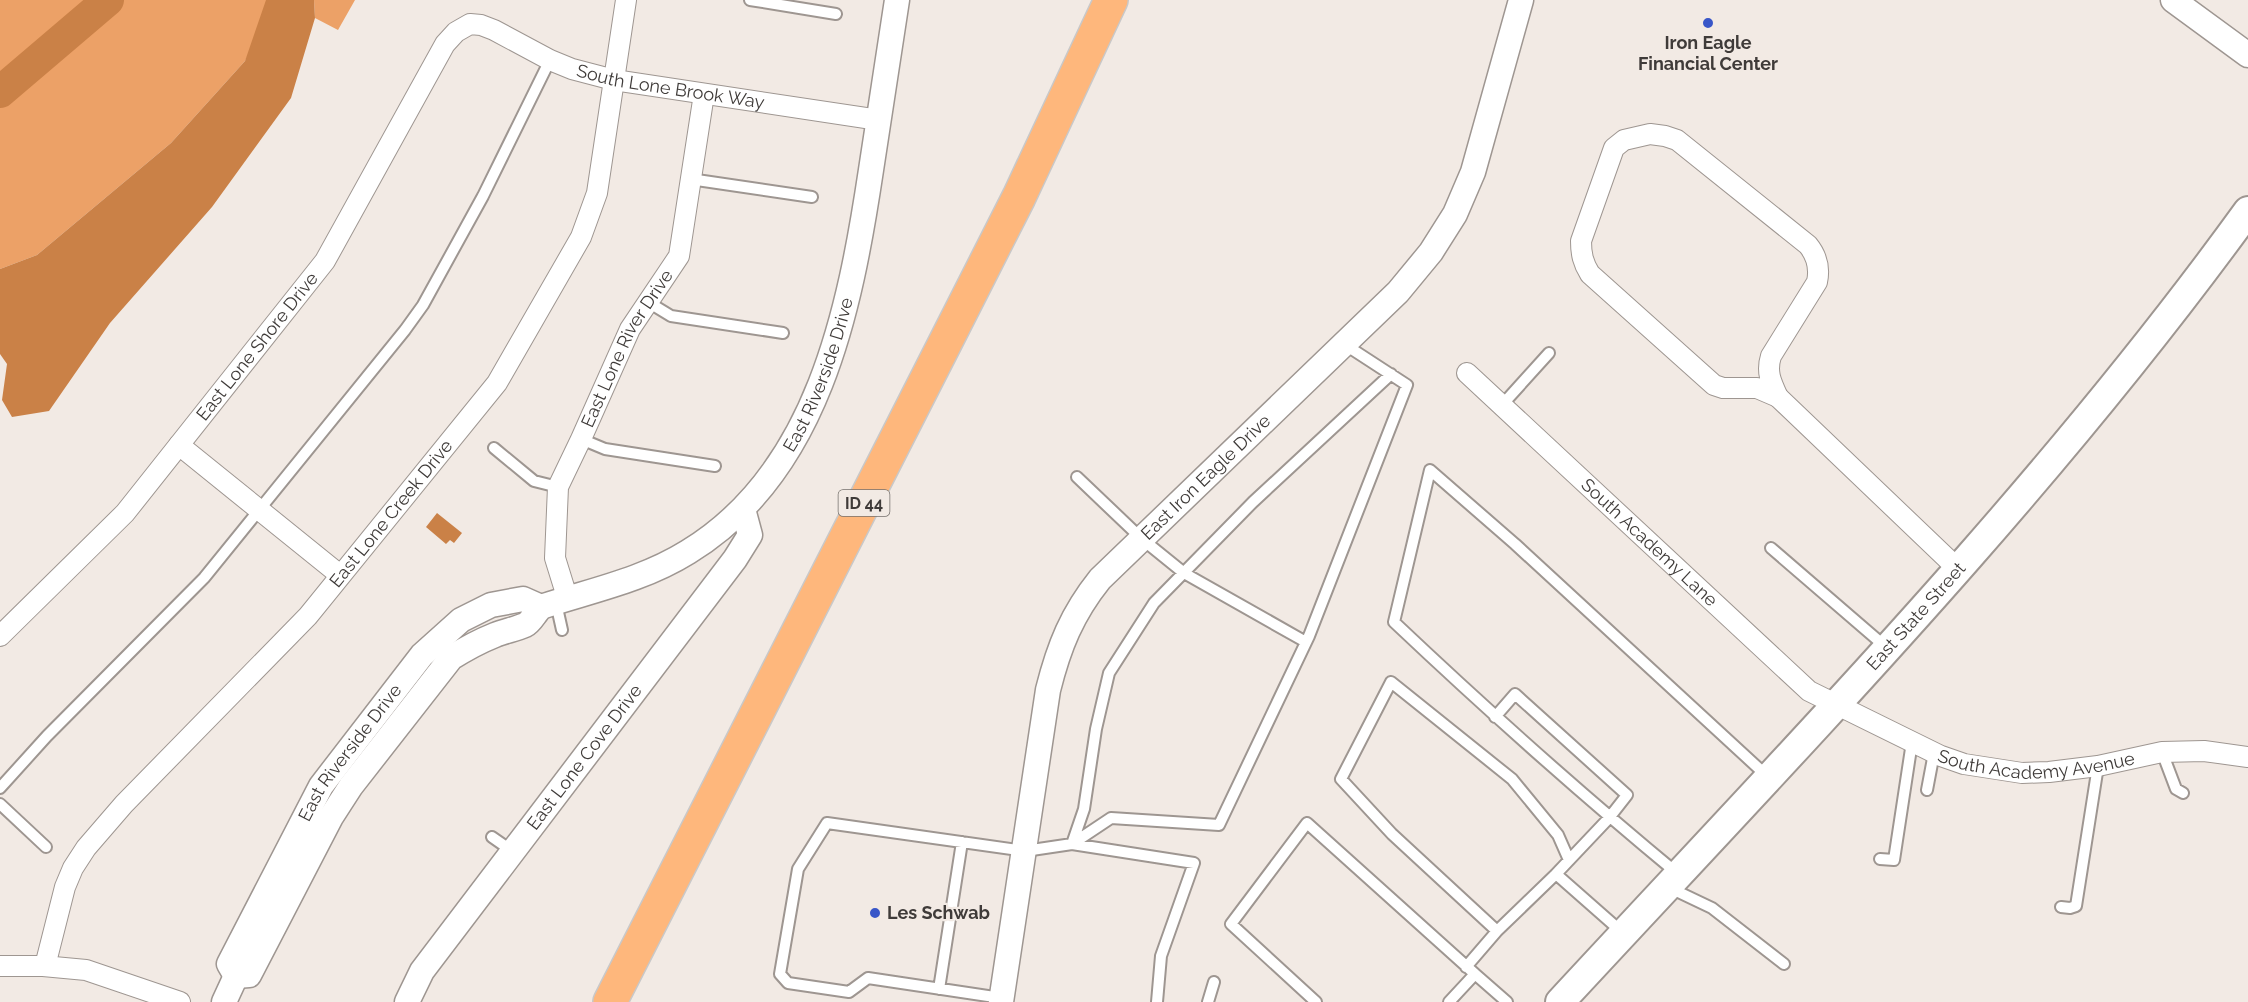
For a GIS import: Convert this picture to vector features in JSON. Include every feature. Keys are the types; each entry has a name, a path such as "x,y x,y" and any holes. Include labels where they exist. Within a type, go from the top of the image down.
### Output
{"highway":[{"name":"ID 44","path":"610,1002 1019,197 1111,0"}],"main road":[{"name":"East State Street","path":"1563,1001 1959,569 2083,424 2248,211"}],"street":[{"name":"East Lone Creek Drive","path":"45,966 65,887 73,868 86,848 124,804 308,616 496,383 580,237 597,193 626,0"},
{"name":"East Riverside Drive","path":"224,1002 236,976 229,964 311,803 343,756 422,655 462,620 491,605 523,599 555,603 639,577 662,567 713,535 743,509 783,458 804,420 837,337 859,251 897,0"},
{"name":"East Iron Eagle Drive","path":"1001,1000 1048,690 1058,651 1076,613 1100,579 1344,344 1416,272 1431,252 1455,214 1473,172 1521,0"},
{"path":"2173,0 2248,55"},
{"name":"South Lone Brook Way","path":"470,24 494,30 572,69 614,81 879,120"},
{"name":"East Lone Shore Drive","path":"0,636 125,513 325,261 444,44 456,32 470,24"},
{"name":"East Lone River Drive","path":"555,603 558,487 630,328 679,256 704,94"},
{"path":"1778,397 1769,378 1768,366 1771,356 1817,282 1819,270 1813,252 1808,245 1677,140 1650,134 1624,140 1614,148 1581,241 1584,263 1590,274 1714,385 1723,388 1757,388 1778,397 1959,569"},
{"name":"South Academy Lane","path":"1467,373 1809,691 1836,704"},
{"path":"178,446 340,575"},
{"name":"East Lone Cove Drive","path":"407,1002 422,971 735,559 750,535 743,509"},
{"name":"South Academy Avenue","path":"1836,704 1934,753 1964,764 2022,773 2098,766 2162,752 2204,751 2248,757"},
{"path":"0,966 45,966 86,970 180,1002"}],"lane":[{"path":"750,0 836,14"},
{"path":"0,788 47,736 204,578 423,305 483,196 550,60"},
{"path":"690,179 812,198"},
{"path":"648,302 671,316 783,333"},
{"path":"1072,844 1111,818 1219,825 1306,642 1407,385 1344,344"},
{"path":"1502,405 1549,353"},
{"path":"1072,844 1084,809 1096,729 1109,673 1154,603 1253,502 1391,374"},
{"path":"581,439 605,449 716,466"},
{"path":"494,448 534,481 558,487"},
{"path":"1768,777 1515,544 1430,470 1394,622 1495,717 1609,818 1672,881 1712,908 1784,964"},
{"path":"1077,477 1142,538 1184,573 1306,642"},
{"path":"1771,548 1887,649"},
{"path":"555,603 562,630"},
{"path":"1497,931 1392,834 1341,779 1392,681 1512,779 1558,835 1569,860"},
{"path":"1449,1002 1497,931 1557,874 1627,795 1515,694 1495,717"},
{"path":"1880,859 1894,860 1912,742"},
{"path":"2162,752 2176,789 2183,793"},
{"path":"1927,790 1934,753"},
{"path":"2061,907 2076,906 2098,766"},
{"path":"0,804 46,847"},
{"path":"1001,1000 868,978 849,992 788,983 780,974 798,869 827,823 1025,851 1072,844 1194,863 1161,956 1157,1002"},
{"path":"1316,1002 1232,924 1307,823 1507,1002"},
{"path":"492,837 512,851"},
{"path":"939,988 962,843"},
{"path":"1557,874 1623,933"},
{"path":"1208,1002 1214,982"}],"shaded area":[{"path":"0,0 277,0 245,61 171,143 37,255 0,269"},
{"path":"266,0 314,0 315,18 291,98 212,207 110,323 49,411 12,417 2,400 7,364 0,354 0,269 37,255 171,143 245,61"},
{"path":"314,0 355,0 338,30 315,18"},
{"path":"437,513 462,533 454,543 450,540 446,544 426,527"}],"waterway":[{"path":"0,92 108,0"}],"place":[{"name":"Iron Eagle Financial Center","path":"1708,23"},
{"name":"Les Schwab","path":"875,913"}]}
